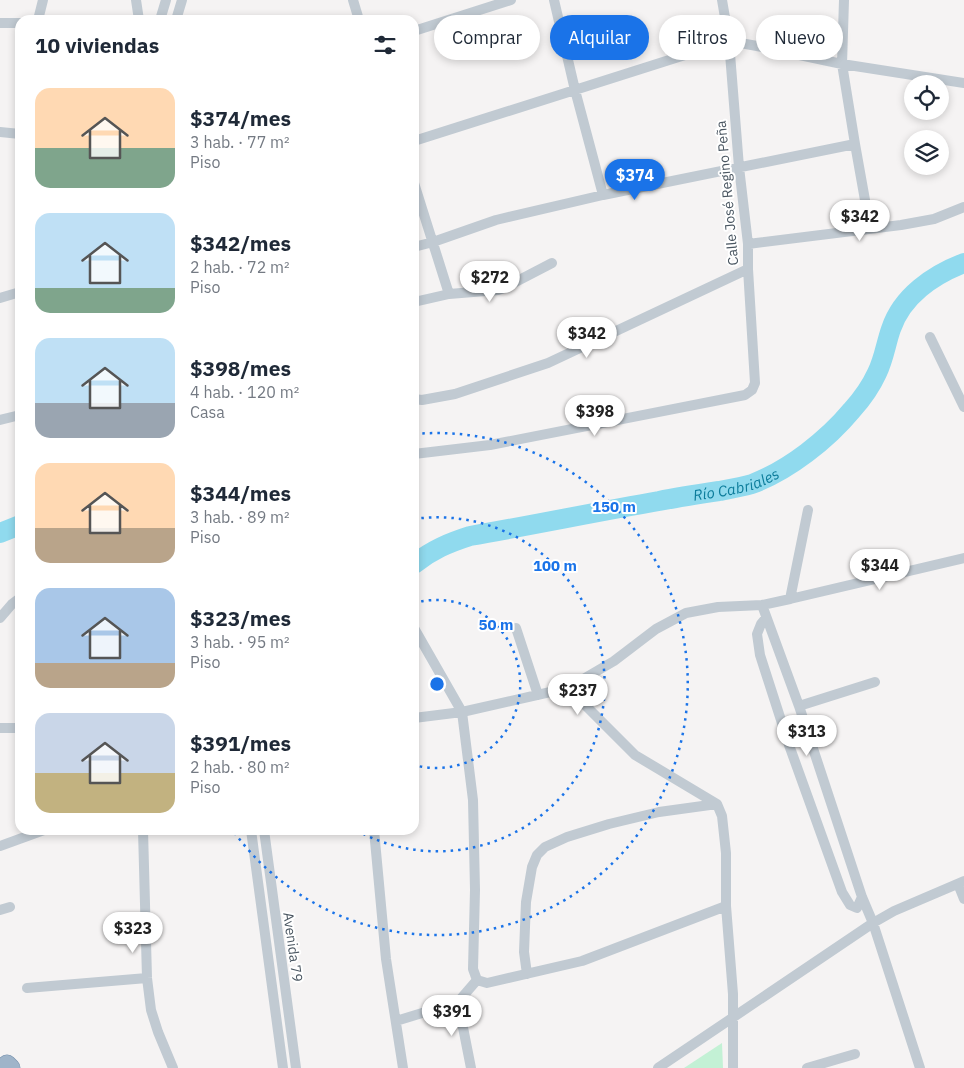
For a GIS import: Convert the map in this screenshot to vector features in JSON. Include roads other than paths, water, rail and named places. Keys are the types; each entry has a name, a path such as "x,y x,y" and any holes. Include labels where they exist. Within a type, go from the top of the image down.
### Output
{"street":[{"path":"39,15 43,0"},
{"path":"136,0 138,15"},
{"path":"162,15 166,0"},
{"path":"178,15 182,0"},
{"path":"353,0 358,15"},
{"path":"419,29 511,0"},
{"path":"554,0 575,90 603,194"},
{"name":"Calle José Regino Peña","path":"722,0 725,15"},
{"path":"844,0 842,64 870,228"},
{"path":"0,23 15,23"},
{"path":"746,44 842,64 964,83"},
{"path":"419,139 669,60"},
{"name":"Calle José Regino Peña","path":"419,453 490,445 745,395 752,390 755,383 748,244 739,167 731,60"},
{"path":"0,132 15,134"},
{"path":"419,246 496,220 603,194 855,144"},
{"path":"419,199 449,294"},
{"path":"748,244 934,219 964,207"},
{"path":"419,301 449,294 498,290 552,263"},
{"path":"419,400 455,394 548,363 748,269"},
{"path":"0,298 15,294"},
{"path":"930,337 964,407"},
{"path":"0,420 15,416"},
{"path":"790,600 808,510"},
{"path":"419,717 462,712 568,688 614,660 656,629 686,613 718,607 762,605 790,600 964,558"},
{"path":"0,618 15,602"},
{"path":"762,605 862,897 873,923 920,1068"},
{"path":"766,618 757,634 760,655 789,745 842,892 850,905 857,908 862,897"},
{"path":"516,628 538,695"},
{"path":"419,637 462,712 473,800 475,890 472,969 477,980 487,983 582,961 726,906"},
{"path":"798,706 875,682"},
{"path":"568,688 635,755 717,804 722,816 725,845 726,906 734,1017 733,1068"},
{"path":"0,728 15,728"},
{"path":"527,974 524,952 526,902 532,867 537,855 545,846 610,824 659,812 717,804"},
{"path":"0,846 30,835"},
{"path":"143,835 146,978 158,1032 173,1068"},
{"name":"Avenida 79","path":"252,835 283,1068"},
{"name":"Avenida 79","path":"265,835 296,1068"},
{"path":"374,835 386,959 403,1068"},
{"path":"658,1068 873,923 894,911 961,882 964,899"},
{"path":"27,988 146,978"},
{"path":"396,1021 458,1002 477,980"},
{"path":"458,1002 471,1068"},
{"path":"807,1068 855,1054"}],"waterway":[{"name":"Río Cabriales","path":"419,561 440,547 470,536 740,487 752,484 780,471 819,443 863,397 879,368 891,329 903,306 930,280 964,263"},
{"name":"Río Cabriales","path":"0,533 15,527"}]}
